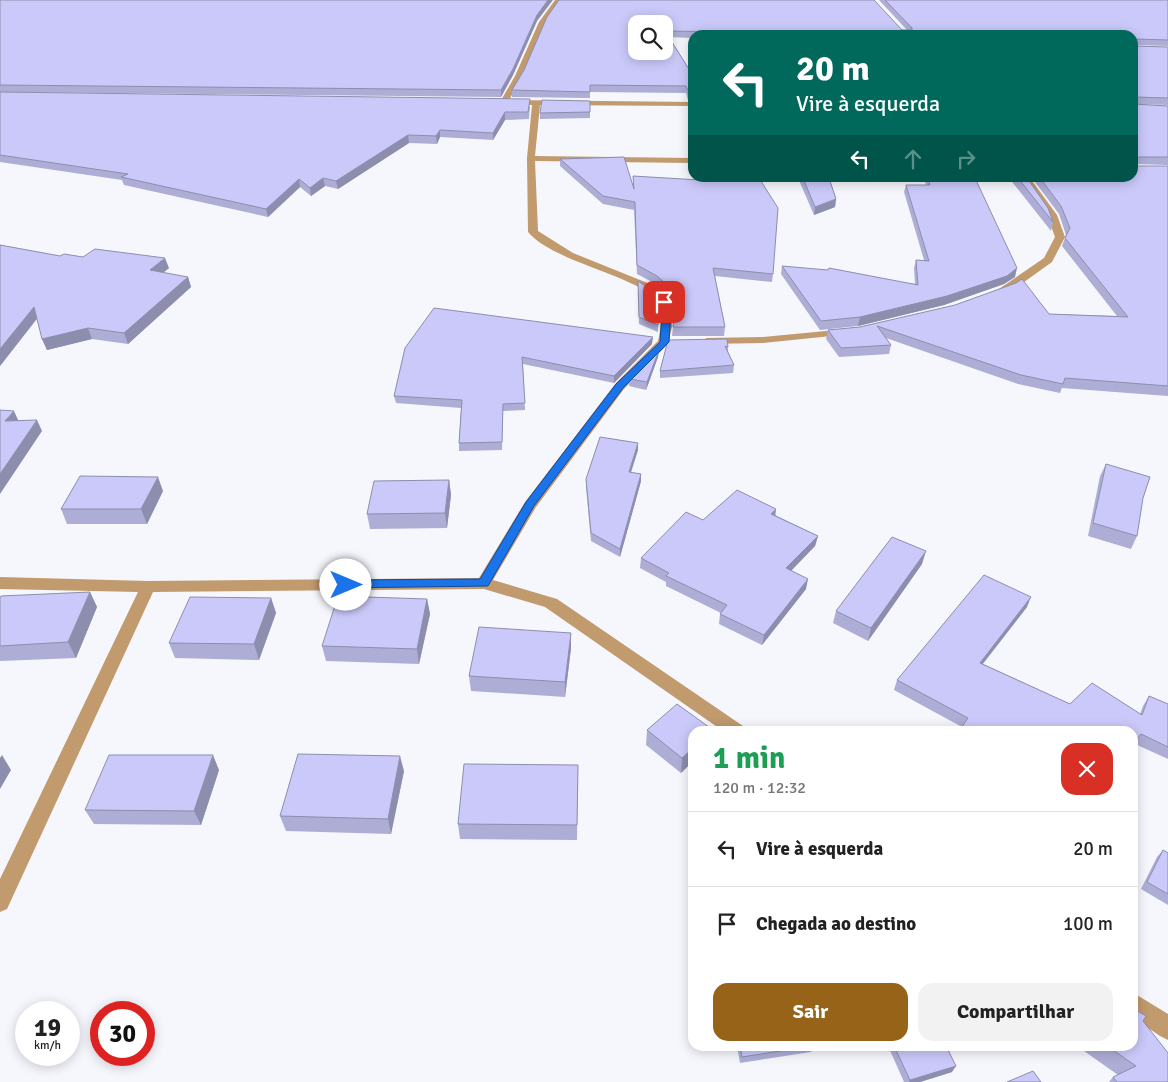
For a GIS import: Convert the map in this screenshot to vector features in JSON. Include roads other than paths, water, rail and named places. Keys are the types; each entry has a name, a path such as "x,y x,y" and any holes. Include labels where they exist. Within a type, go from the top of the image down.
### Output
{"street":[{"path":"504,102 519,76 542,22 558,0"},
{"path":"494,102 688,104"},
{"path":"484,583 530,505 620,386 669,342 667,312 664,302 644,285 580,261 542,240 533,232 531,158 536,102"},
{"path":"531,158 688,161"},
{"path":"992,294 1009,288 1048,260 1060,237 1052,215 1029,182"},
{"path":"694,342 763,340 858,331"},
{"path":"0,583 148,586 484,583 551,603 730,726"},
{"path":"0,902 148,586"},
{"path":"1138,1007 1168,1028"}]}
